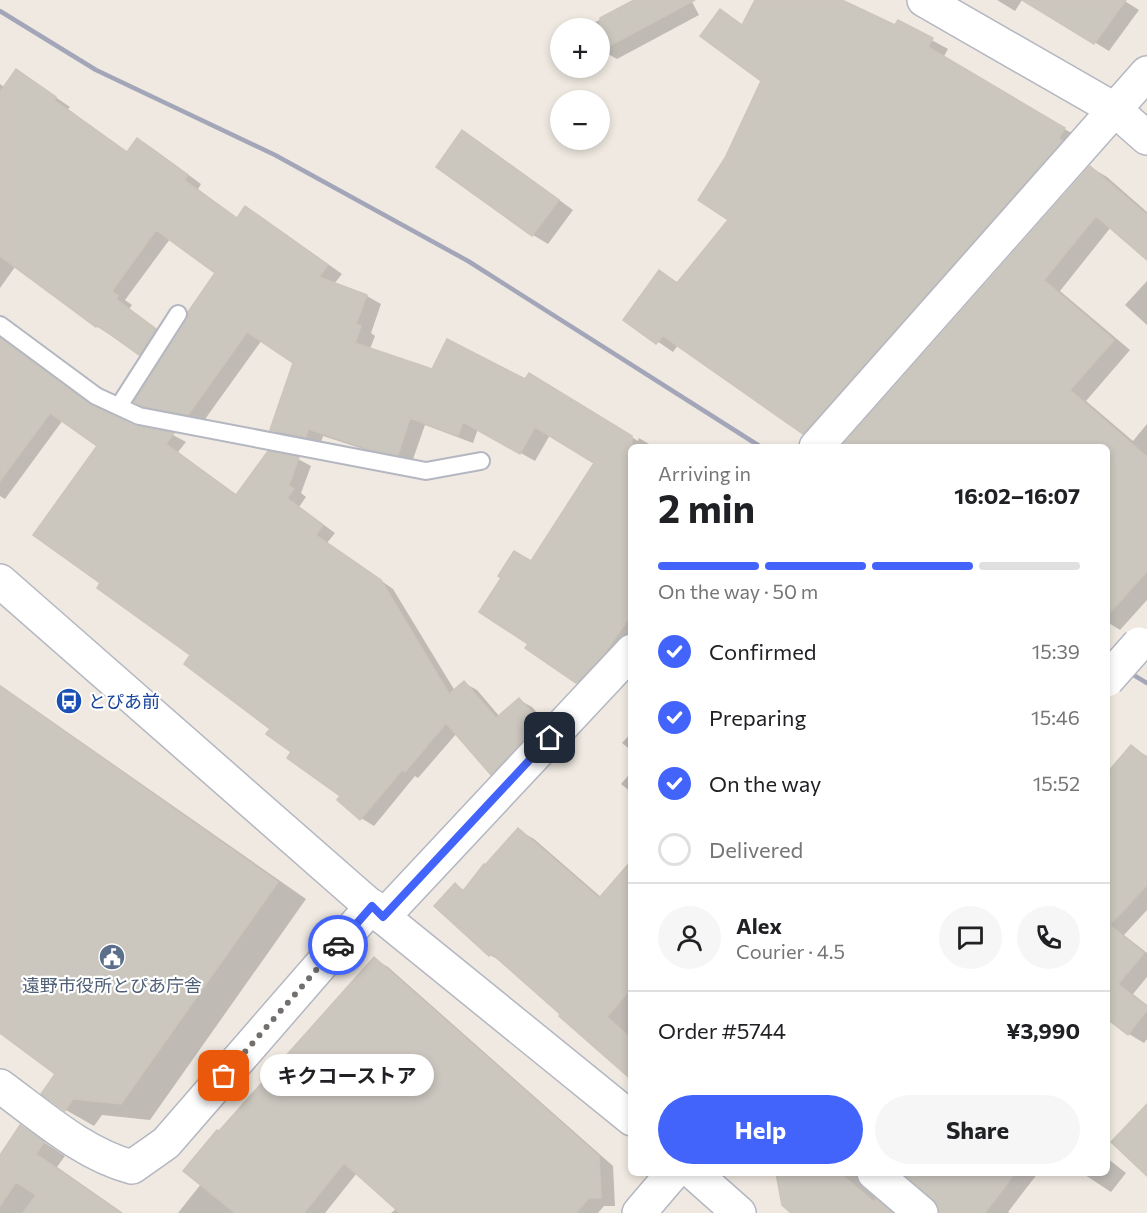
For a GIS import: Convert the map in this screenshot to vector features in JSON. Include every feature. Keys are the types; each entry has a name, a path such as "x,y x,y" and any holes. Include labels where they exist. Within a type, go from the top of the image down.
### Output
{"street":[{"path":"924,0 1114,109 1147,138"},
{"path":"819,444 1147,73"},
{"path":"0,581 377,912 628,1116"},
{"path":"1110,677 1143,639"},
{"path":"0,1086 68,1136 111,1161 132,1167 166,1143 377,912 628,655"},
{"path":"639,1213 670,1176"},
{"path":"697,1176 739,1213"},
{"path":"878,1176 921,1213"}],"lane":[{"path":"119,406 178,314"},
{"path":"0,325 96,396 139,416 426,471 481,461"}],"building":[{"path":"634,0 695,0 610,46 610,18 600,18"},
{"path":"755,0 842,0 895,25 898,20 933,38 928,47 1065,128 1059,138 1062,141 803,434 663,336 656,344 623,320 659,270 677,283 728,220 698,200 725,158 761,81 700,36 720,9 742,25"},
{"path":"1022,0 1126,0 1094,44"},
{"path":"16,69 56,97 54,100 127,152 137,138 188,175 184,180 237,218 245,206 328,265 319,277 367,295 356,324 361,326 355,343 432,369 447,339 525,379 529,373 632,436 632,444 628,444 628,620 603,655 576,683 525,648 528,644 479,612 501,578 498,576 514,551 531,561 594,463 535,427 520,454 463,422 458,436 410,418 398,455 375,451 308,429 306,437 270,430 293,363 247,332 188,415 142,406 134,402 187,320 188,312 215,273 156,230 112,291 118,296 116,299 156,329 139,355 97,325 96,327 0,256 0,92"},
{"path":"462,130 559,200 532,236 436,167"},
{"path":"1090,166 1147,215 1147,260 1096,216 1044,280 1114,340 1070,390 1147,457 1147,571 1110,613 1110,444 844,444"},
{"path":"0,338 91,405 135,426 174,433 166,444 236,495 268,451 299,457 289,485 294,489 287,498 323,525 316,535 381,580 449,694 464,681 496,718 519,698 540,722 491,775 446,723 405,772 402,770 360,820 337,800 340,796 287,758 291,752 266,734 270,729 184,664 190,655 97,588 100,583 33,535 97,446 50,413 0,481"},
{"name":"遠野市役所とぴあ庁舎","path":"0,686 278,882 121,1104 73,1099 65,1111 41,1094 55,1074 0,1033"},
{"path":"1131,745 1147,758 1147,885 1110,925 1110,770"},
{"path":"518,828 599,898 628,865 628,992 607,1017 628,1035 628,1076 491,953 489,956 434,906 455,883 463,891"},
{"path":"1110,925 1144,953 1118,984 1147,1007 1128,1035 1110,1021"},
{"path":"374,957 599,1156 601,1198 589,1198 576,1213 400,1213 344,1163 304,1213 235,1213 183,1171 217,1130 219,1131"},
{"path":"1147,1104 1147,1176 1111,1142"},
{"path":"20,1125 44,1142 36,1154 121,1213 23,1213 36,1195 16,1182 0,1206 0,1155"},
{"path":"777,1176 844,1176 874,1202 876,1199 892,1213 791,1213 782,1205"},
{"path":"906,1176 1013,1176 985,1213 939,1213 938,1206"}],"railway":[{"path":"0,11 96,70 275,155 468,261 756,444"},
{"path":"1110,661 1147,683"}],"way so far":[{"path":"224,1076 338,945"}],"place":[{"name":"とぴあ前","path":"69,701"},
{"name":"遠野市役所とぴあ庁舎","path":"112,957"},
{"name":"キクコーストア","path":"224,1076"}],"route":[{"path":"338,945 372,906 383,917 550,738"}]}
